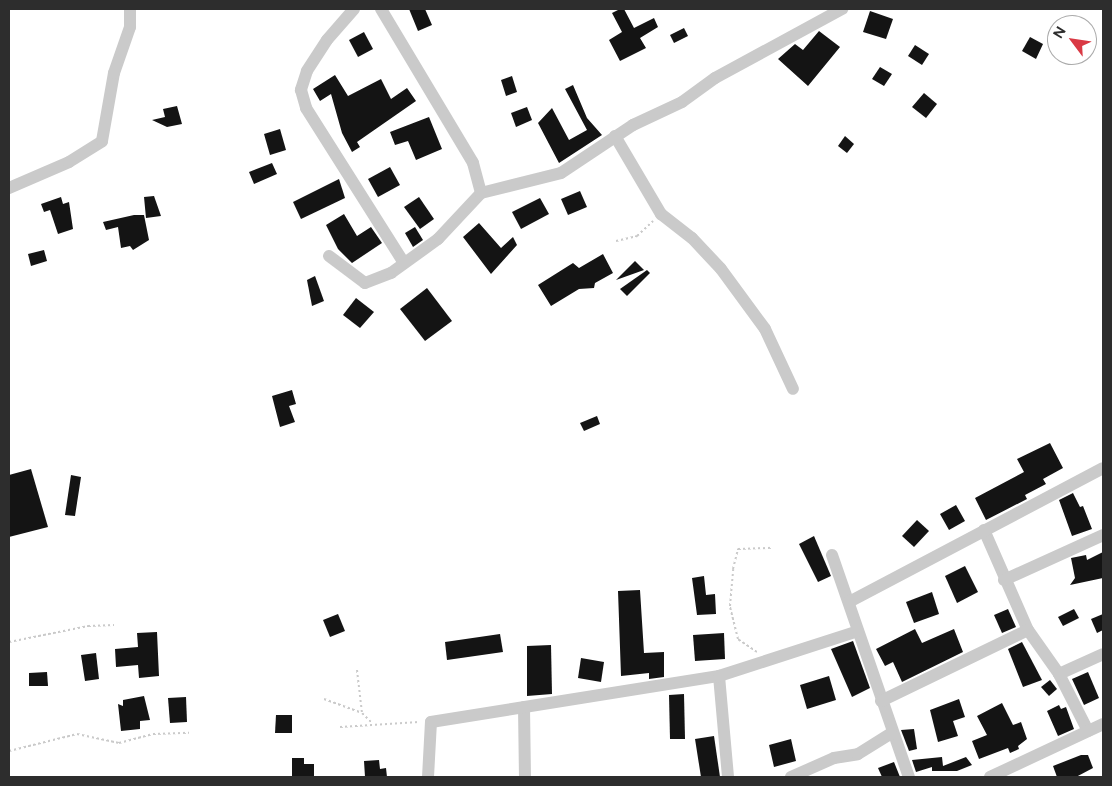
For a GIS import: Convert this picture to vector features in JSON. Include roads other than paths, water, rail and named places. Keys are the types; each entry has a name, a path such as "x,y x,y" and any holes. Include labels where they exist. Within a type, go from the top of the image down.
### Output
{"street":[{"path":"9,188 69,162 102,141 114,73 130,26 130,9"},
{"path":"354,9 327,40 307,71 301,90 306,108 404,263"},
{"path":"381,9 473,163 481,193"},
{"path":"329,256 365,283 404,263 438,239 481,193 561,173 615,136 682,102 715,78 842,9"},
{"path":"615,136 661,214 692,238 731,283 765,329 793,389"},
{"path":"849,602 1103,468"},
{"path":"984,530 1004,580 1028,630 1059,674 1088,732"},
{"path":"1004,580 1103,535"},
{"path":"832,555 882,701 890,733 909,777"},
{"path":"882,701 1028,630"},
{"path":"428,777 431,722 719,676 772,661 858,631"},
{"path":"1059,674 1103,654"},
{"path":"719,676 728,777"},
{"path":"524,707 525,777"},
{"path":"990,777 1103,724"},
{"path":"791,777 834,758 858,754 890,733"}]}
